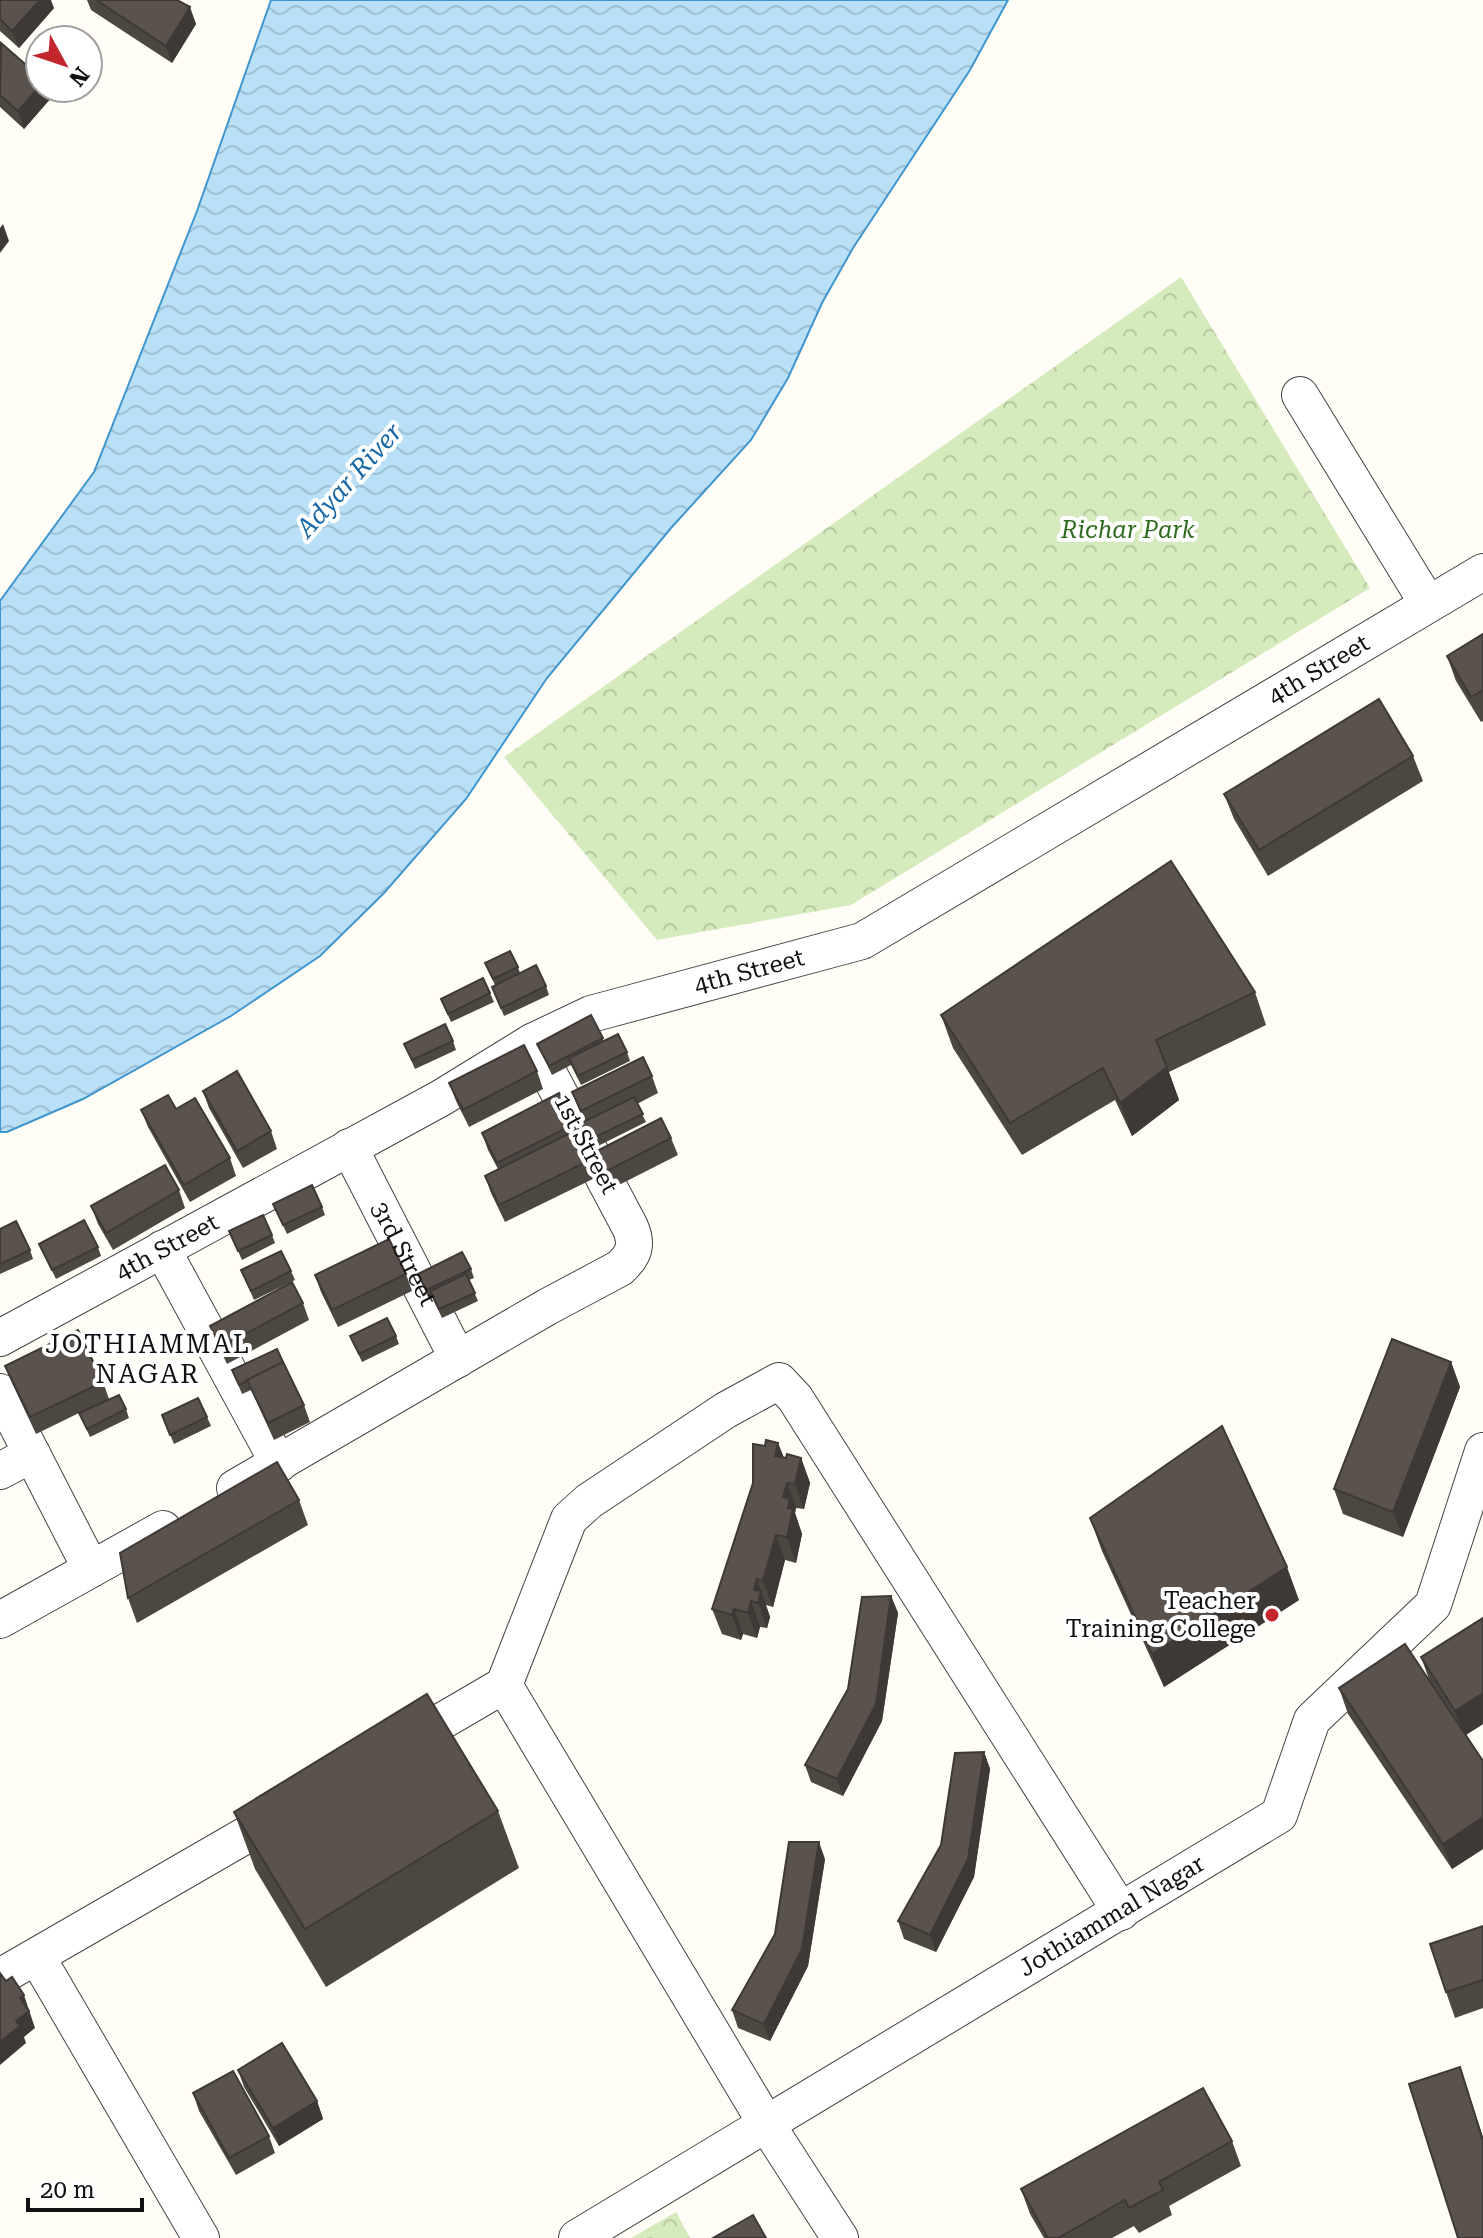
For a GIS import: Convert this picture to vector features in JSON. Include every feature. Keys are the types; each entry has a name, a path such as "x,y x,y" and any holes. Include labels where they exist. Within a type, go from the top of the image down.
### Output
{"street":[{"path":"1300,395 1428,604"},
{"name":"4th Street","path":"0,1338 441,1098 532,1042 591,1014 862,941 1483,572"},
{"name":"1st Street","path":"458,1359 620,1268 630,1259 635,1248 635,1237 630,1227 532,1042"},
{"name":"3rd Street","path":"349,1147 458,1359"},
{"path":"162,1249 279,1464"},
{"path":"0,1620 279,1464 458,1359"},
{"path":"380,1757 504,1685 569,1519 589,1501 726,1410 779,1381 795,1398 1121,1912"},
{"path":"0,1392 91,1569"},
{"name":"Jothiammal Nagar","path":"577,2238 1279,1815 1312,1720 1433,1605 1483,1451"},
{"path":"0,1471 32,1454"},
{"path":"504,1685 767,2125 840,2238"},
{"path":"0,1977 312,1797"},
{"path":"37,1957 201,2238"}],"green space":[{"name":"Richar Park","path":"1181,277 1370,588 851,905 657,940 504,757"},
{"path":"676,2212 690,2238 631,2238"}],"water":[{"name":"Adyar River","path":"271,0 1008,0 970,70 853,248 822,303 788,378 751,440 671,528 547,678 466,799 384,893 320,956 231,1016 83,1099 7,1132 0,1132 0,601 94,472 197,211"}],"building":[{"path":"0,0 40,0 12,31 0,19"},
{"path":"96,0 177,0 190,7 166,46"},
{"path":"1,43 24,63 24,104 18,111 0,95"},
{"path":"1483,634 1483,690 1471,697 1447,656"},
{"path":"1379,699 1413,756 1259,850 1224,794"},
{"path":"1171,861 1255,992 1156,1040 1167,1067 1120,1103 1103,1068 1010,1123 941,1015"},
{"path":"510,951 518,967 493,979 485,963"},
{"path":"536,965 546,986 501,1008 492,987"},
{"path":"483,978 490,993 448,1014 441,999"},
{"path":"591,1015 603,1038 549,1066 537,1044"},
{"path":"445,1024 453,1041 412,1060 404,1044"},
{"path":"618,1034 627,1052 578,1076 569,1058"},
{"path":"524,1045 537,1071 463,1110 449,1083"},
{"path":"643,1057 652,1076 581,1111 572,1092"},
{"path":"237,1071 271,1131 237,1151 203,1091"},
{"path":"559,1093 574,1124 497,1163 482,1133"},
{"path":"168,1095 176,1109 195,1098 230,1158 184,1185 141,1110"},
{"path":"634,1097 643,1114 589,1140 581,1123"},
{"path":"661,1118 671,1138 607,1171 597,1151"},
{"path":"578,1129 592,1159 499,1205 485,1176"},
{"path":"165,1165 179,1190 106,1233 91,1206"},
{"path":"312,1185 322,1207 283,1225 273,1204"},
{"path":"263,1215 272,1235 238,1251 229,1231"},
{"path":"84,1220 98,1247 52,1270 39,1244"},
{"path":"16,1221 30,1250 0,1264 0,1229"},
{"path":"389,1239 406,1274 332,1310 315,1275"},
{"path":"281,1251 291,1271 251,1291 241,1270"},
{"path":"462,1252 471,1269 426,1290 418,1274"},
{"path":"466,1274 475,1293 439,1309 430,1291"},
{"path":"292,1282 303,1303 221,1347 210,1326"},
{"path":"387,1318 396,1336 359,1354 350,1336"},
{"path":"78,1330 103,1382 30,1417 5,1366"},
{"path":"1392,1339 1451,1362 1393,1512 1334,1489"},
{"path":"277,1349 283,1362 239,1385 232,1370"},
{"path":"283,1362 304,1405 268,1423 247,1380"},
{"path":"119,1395 126,1409 87,1429 79,1413"},
{"path":"198,1398 207,1417 170,1435 162,1415"},
{"path":"1222,1426 1287,1567 1152,1654 1090,1518"},
{"path":"766,1440 778,1443 775,1456 786,1458 787,1454 801,1458 795,1484 787,1483 783,1497 790,1499 788,1508 793,1509 787,1537 776,1535 763,1581 757,1579 754,1590 761,1591 758,1603 751,1601 748,1613 734,1609 732,1615 712,1609 753,1483 753,1444 765,1446"},
{"path":"277,1462 299,1500 128,1598 120,1553"},
{"path":"891,1596 876,1704 837,1779 805,1765 848,1689 862,1597"},
{"path":"1483,1618 1483,1693 1455,1711 1421,1657"},
{"path":"1405,1644 1483,1761 1483,1817 1443,1844 1339,1688"},
{"path":"427,1694 498,1811 305,1929 234,1812"},
{"path":"984,1752 968,1859 930,1935 898,1921 941,1845 955,1753"},
{"path":"789,1842 819,1842 802,1949 764,2024 732,2010 775,1934"},
{"path":"1483,1926 1483,1980 1446,1992 1430,1944"},
{"path":"0,1973 6,1981 12,1977 24,1995 20,1998 29,2011 16,2021 20,2026 0,2042"},
{"path":"282,2043 317,2101 273,2128 238,2070"},
{"path":"1460,2067 1483,2141 1483,2238 1458,2238 1409,2084"},
{"path":"233,2071 269,2136 229,2158 193,2093"},
{"path":"1203,2088 1232,2141 1159,2182 1163,2190 1129,2208 1125,2200 1058,2238 1048,2238 1021,2189"},
{"path":"753,2215 766,2238 713,2238"}],"place":[{"name":"Teacher Training College","path":"1272,1615"}],"district":[{"name":"JOTHIAMMAL NAGAR","path":"148,1359"}]}
